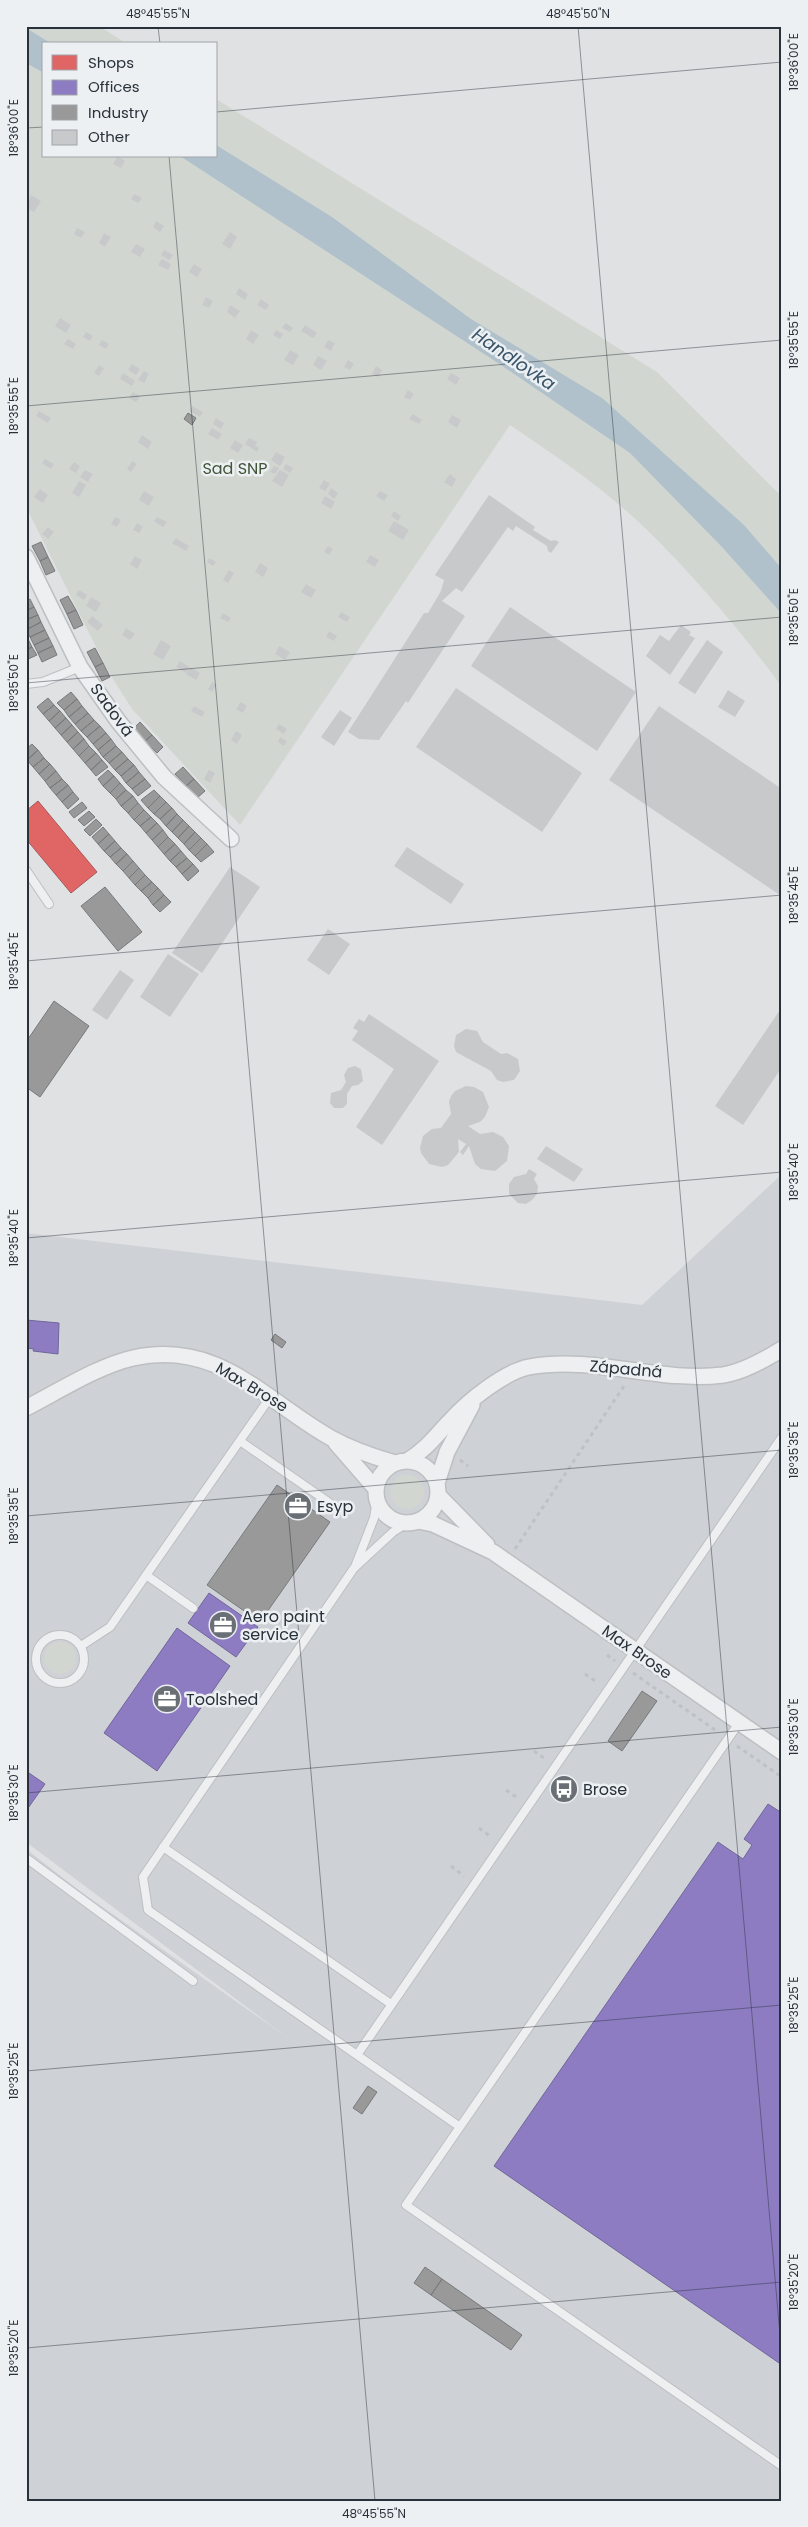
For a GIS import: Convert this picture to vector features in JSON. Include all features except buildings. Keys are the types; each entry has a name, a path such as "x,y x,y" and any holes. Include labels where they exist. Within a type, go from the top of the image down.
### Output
{"street":[{"name":"Sadová","path":"26,556 80,667 118,720 164,777 231,838"},
{"name":"Západná","path":"401,1462 419,1454 452,1418 499,1380 527,1367 565,1363 698,1376 724,1375 744,1369 782,1350"},
{"name":"Max Brose","path":"26,1408 106,1367 133,1358 166,1354 202,1358 238,1376 271,1396 332,1439 376,1495 382,1510 390,1518 433,1524 493,1552 782,1752"},
{"name":"Západná","path":"437,1489 447,1452 475,1400"},
{"name":"Max Brose","path":"332,1439 401,1462 418,1463 428,1469 437,1489 493,1552"},
{"path":"376,1495 382,1473 401,1462"},
{"path":"412,1522 432,1511 437,1489"}],"lane":[{"path":"26,684 43,682 80,667"},
{"path":"26,870 49,904"},
{"path":"81,1646 110,1627 271,1396"},
{"path":"357,2054 782,1437"},
{"path":"240,1441 337,1508"},
{"path":"376,1495 374,1518 354,1568 142,1877 148,1910 460,2127"},
{"path":"354,1568 393,1532 412,1522"},
{"path":"146,1575 193,1608"},
{"path":"56,1635 72,1638 81,1646 84,1658 81,1672 71,1681 64,1683 51,1682 40,1673 36,1654 45,1640 56,1635"},
{"path":"26,1652 36,1654"},
{"path":"739,1723 406,2205 782,2466"},
{"path":"163,1847 391,2004"},
{"path":"26,1858 193,1981"}],"path":[{"path":"513,1551 626,1382"},
{"path":"607,1655 782,1777"},
{"path":"585,1674 598,1683"},
{"path":"534,1751 545,1759"},
{"path":"506,1790 518,1798"},
{"path":"479,1828 491,1837"},
{"path":"451,1866 464,1876"}],"shaded area":[{"path":"782,1174 782,2501 26,2501 26,1849 80,1891 288,2038 26,1842 26,1233 642,1305"}],"green space":[{"name":"Sad SNP","path":"26,26 99,26 124,42 42,42 42,158 218,158 218,100 657,372 782,497 782,687 717,605 646,529 563,461 510,425 240,825 132,709 108,671 26,507"},
{"path":"407,1475 414,1476 419,1480 423,1485 423,1499 419,1504 414,1508 407,1509 400,1508 395,1504 391,1499 390,1492 391,1485 395,1480 400,1476"},
{"path":"60,1642 66,1643 71,1647 75,1652 75,1664 71,1669 66,1673 60,1674 54,1673 49,1669 45,1664 44,1658 45,1652 49,1647 54,1643"}],"water":[{"path":"26,28 49,42 42,42 42,72 26,63"},
{"name":"Handlovka","path":"218,146 332,217 471,319 602,398 744,525 782,569 782,614 722,547 630,453 501,365 183,158 218,158"}],"place":[{"name":"Esyp","path":"298,1506"},
{"name":"Aero paint service","path":"223,1625"},
{"name":"Toolshed","path":"167,1699"},
{"name":"Brose","path":"564,1789"}]}
